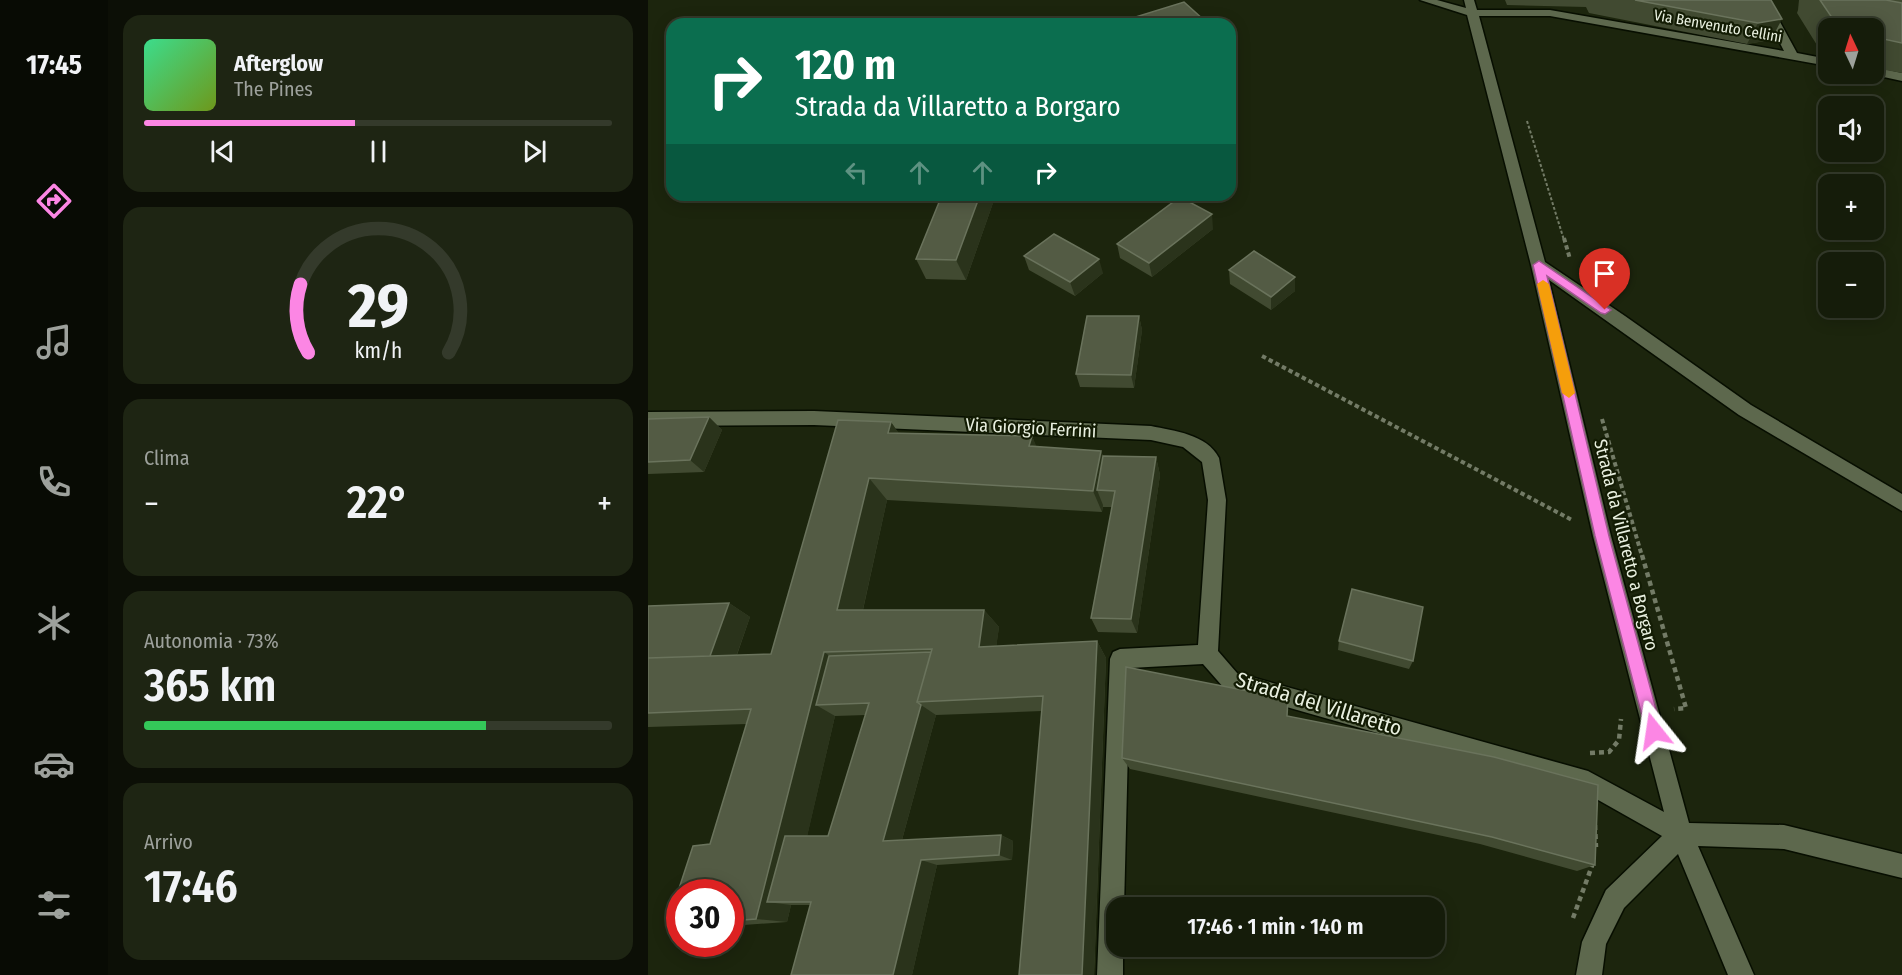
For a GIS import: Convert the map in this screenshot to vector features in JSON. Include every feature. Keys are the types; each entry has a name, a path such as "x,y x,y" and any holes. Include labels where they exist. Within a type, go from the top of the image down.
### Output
{"street":[{"name":"Via Benvenuto Cellini","path":"1425,0 1550,13 1818,60"},
{"path":"1762,0 1792,54"},
{"name":"Strada da Villaretto a Borgaro","path":"1471,6 1539,265 1602,536 1681,834"},
{"path":"1884,73 1902,77"},
{"path":"1539,265 1745,410 1902,503"},
{"name":"Via Giorgio Ferrini","path":"648,419 826,418 1151,433 1188,441 1210,458 1217,500 1208,654"},
{"path":"1110,975 1120,658 1208,654"},
{"name":"Strada del Villaretto","path":"1208,654 1231,681 1588,782 1681,834 1784,837 1902,866"},
{"path":"1589,975 1594,942 1615,899 1681,834 1741,975"}],"path":[{"path":"1262,356 1602,536"}],"building":[{"path":"1635,0 1771,0 1782,19 1758,23"},
{"path":"1820,0 1886,0 1902,3 1902,43 1884,39 1884,18 1832,18"},
{"path":"1184,2 1202,18 1132,18"},
{"path":"940,201 978,201 956,260 916,259"},
{"path":"1175,201 1188,201 1212,214 1149,263 1117,244"},
{"path":"1054,234 1099,259 1070,282 1024,256"},
{"path":"1254,251 1295,277 1271,297 1229,270"},
{"path":"1087,316 1139,316 1131,375 1076,374"},
{"path":"709,417 690,460 648,462 648,419"},
{"path":"838,420 891,422 888,433 1032,436 1029,446 1101,451 1093,491 869,478 837,610 984,610 979,647 1097,641 1082,975 1019,975 1043,696 917,702 932,649 824,652 756,919 744,920 744,879 682,879 693,846 710,844 751,709 648,713 648,658 771,654"},
{"path":"1103,456 1156,457 1131,619 1091,618 1115,491 1097,490"},
{"path":"1352,589 1423,607 1413,661 1339,641"},
{"path":"729,603 710,656 648,658 648,606"},
{"path":"931,652 917,702 921,705 883,841 1001,835 999,855 921,860 893,975 791,975 811,902 767,902 785,836 828,836 869,703 816,705 829,656"},
{"path":"1126,667 1288,699 1287,716 1494,757 1598,785 1595,865 1492,837 1122,758"}],"slow traffic":[{"path":"1543,284 1569,393"}],"route":[{"path":"1605,310 1539,265 1602,536 1654,731"}]}
